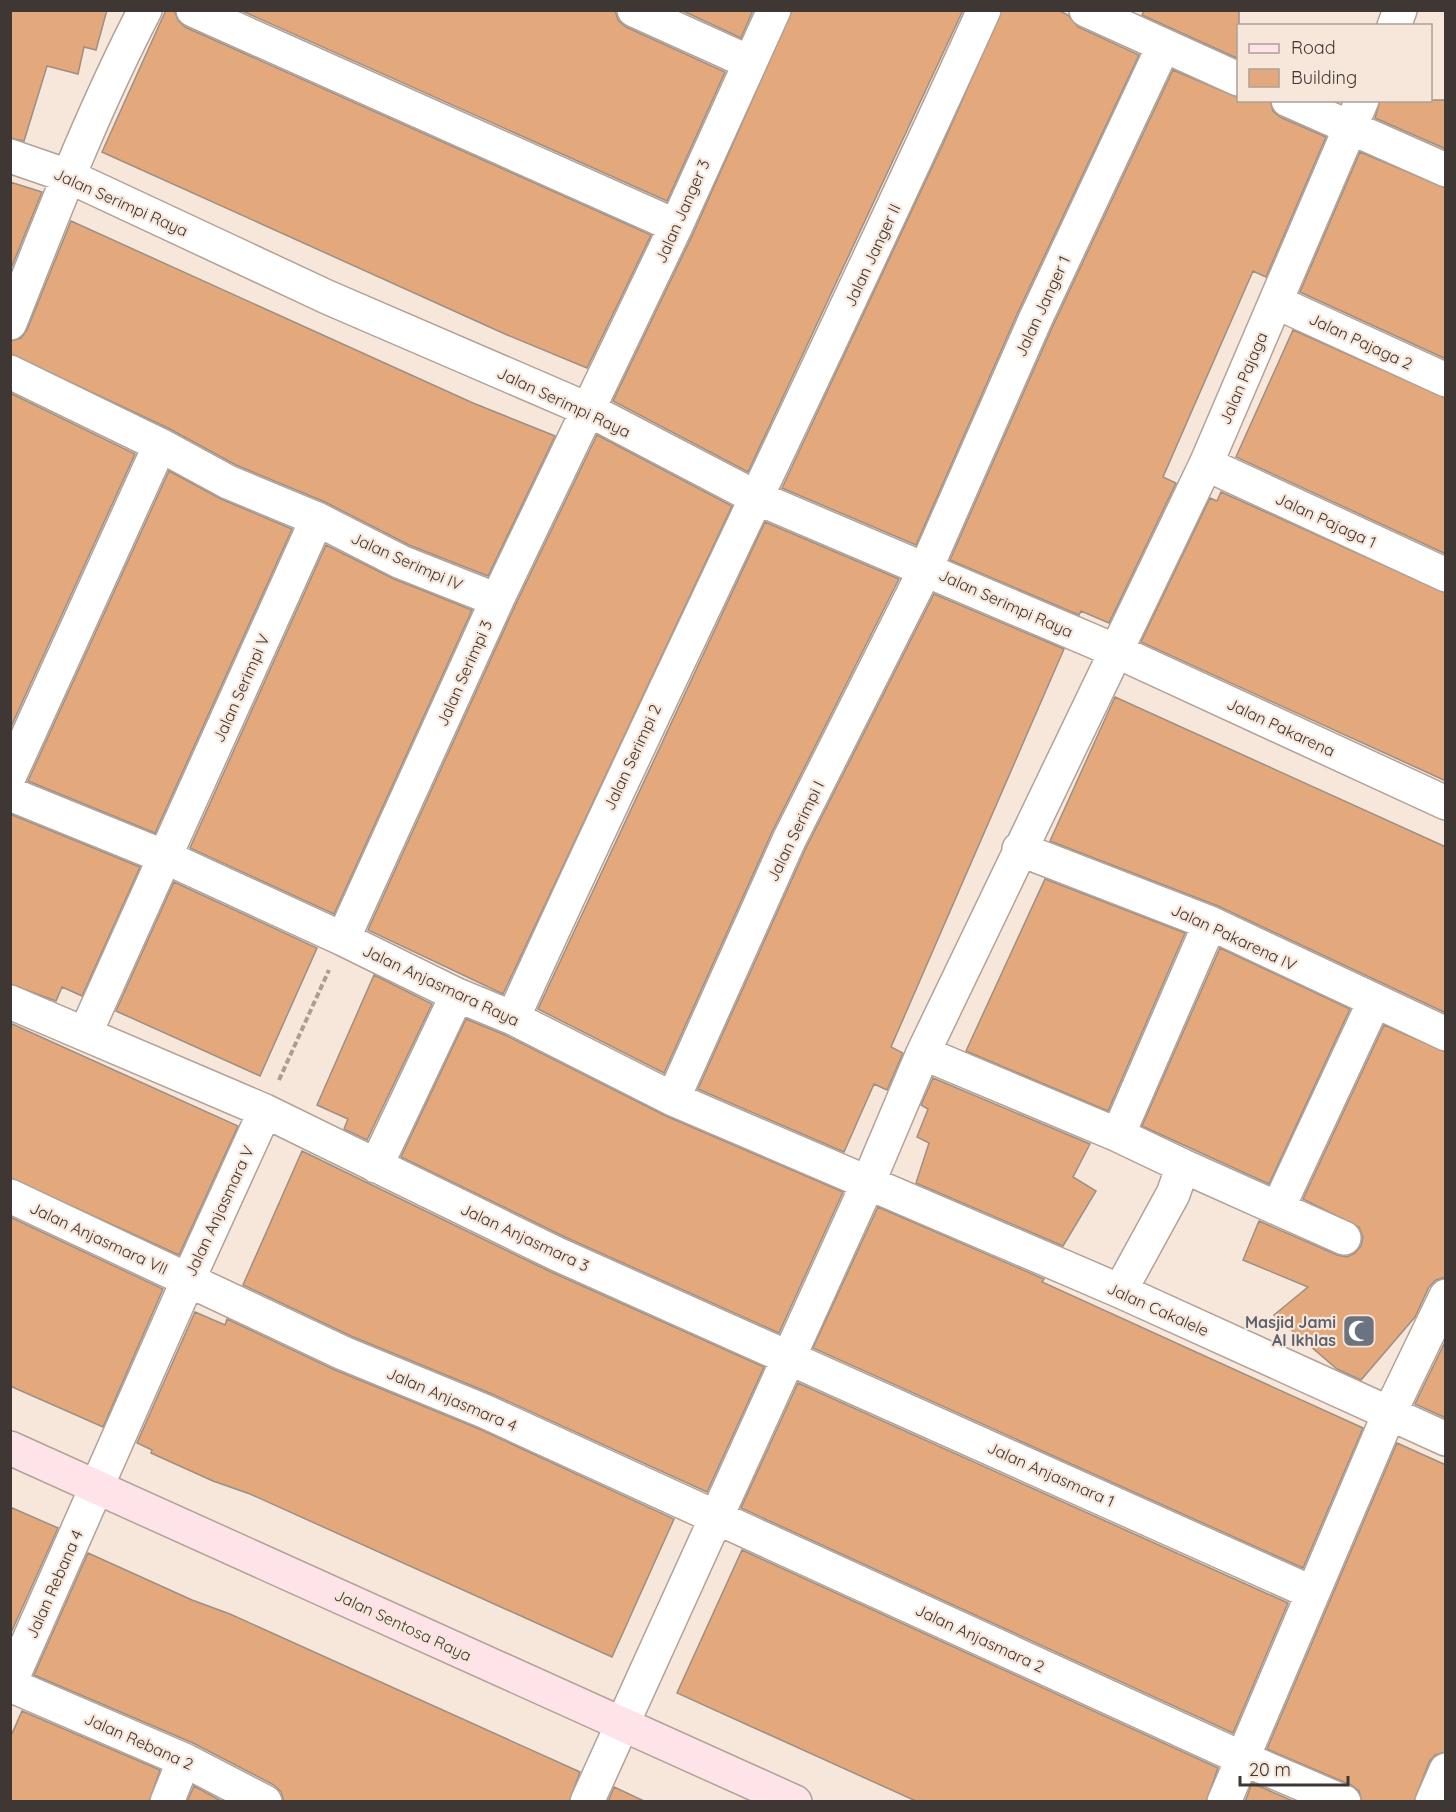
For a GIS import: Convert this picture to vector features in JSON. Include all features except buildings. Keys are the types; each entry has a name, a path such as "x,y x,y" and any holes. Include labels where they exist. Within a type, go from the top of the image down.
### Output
{"main road":[{"name":"Jalan Sentosa Raya","path":"10,1448 99,1485 795,1802"}],"street":[{"path":"10,323 68,176 112,74 145,10"},
{"path":"194,10 676,226"},
{"path":"634,10 748,62"},
{"name":"Jalan Janger 3","path":"589,410 774,10"},
{"name":"Jalan Janger II","path":"757,498 880,239 984,10"},
{"path":"1086,10 1163,47 1237,78"},
{"name":"Jalan Janger 1","path":"926,568 1035,320 1163,47"},
{"path":"1298,102 1357,114 1446,170"},
{"name":"Jalan Pajaga","path":"587,1802 620,1724 867,1183 923,1053 1019,849 1206,464 1357,114"},
{"name":"Jalan Serimpi Raya","path":"10,156 68,176 327,297 589,410 757,498 926,568 1116,651"},
{"name":"Jalan Pajaga 2","path":"1276,302 1446,380"},
{"name":"Jalan Serimpi IV","path":"10,372 160,445 228,482 317,519 401,562 497,600"},
{"name":"Jalan Serimpi 3","path":"343,939 497,600 589,410"},
{"path":"10,775 160,445"},
{"name":"Jalan Pajaga 1","path":"1206,464 1446,575"},
{"name":"Jalan Serimpi 2","path":"513,1018 632,755 757,498"},
{"name":"Jalan Serimpi V","path":"85,1034 317,519"},
{"name":"Jalan Serimpi I","path":"673,1099 789,840 926,568"},
{"name":"Jalan Pakarena","path":"1116,651 1446,803"},
{"name":"Jalan Anjasmara Raya","path":"10,794 165,856 457,995 513,1018 673,1099 867,1183"},
{"name":"Jalan Pakarena IV","path":"1019,849 1210,923 1446,1035"},
{"path":"1118,1135 1210,923"},
{"path":"376,1166 457,995"},
{"name":"Jalan Anjasmara 3","path":"10,1002 265,1111 557,1254 787,1357"},
{"path":"1278,1208 1374,1002"},
{"path":"923,1053 1118,1135 1344,1238"},
{"name":"Jalan Anjasmara V","path":"99,1485 188,1280 265,1111"},
{"path":"1120,1291 1173,1194 1184,1166"},
{"name":"Jalan Cakalele","path":"867,1183 1120,1291 1446,1439"},
{"name":"Jalan Anjasmara VII","path":"10,1196 188,1280"},
{"name":"Jalan Anjasmara 4","path":"188,1280 344,1353 484,1411 716,1517"},
{"path":"1224,1802 1389,1414 1446,1296"},
{"name":"Jalan Anjasmara 1","path":"787,1357 1313,1593"},
{"name":"Jalan Rebana 4","path":"10,1684 99,1485"},
{"name":"Jalan Anjasmara 2","path":"716,1517 1244,1759 1344,1802"},
{"name":"Jalan Rebana 2","path":"10,1684 184,1760 265,1802"},
{"path":"167,1802 184,1760"},
{"path":"1432,1802 1446,1770"}],"path":[{"path":"265,1111 343,939"}],"place":[{"name":"Masjid Jami Al Ikhlas","path":"1359,1331"}]}
